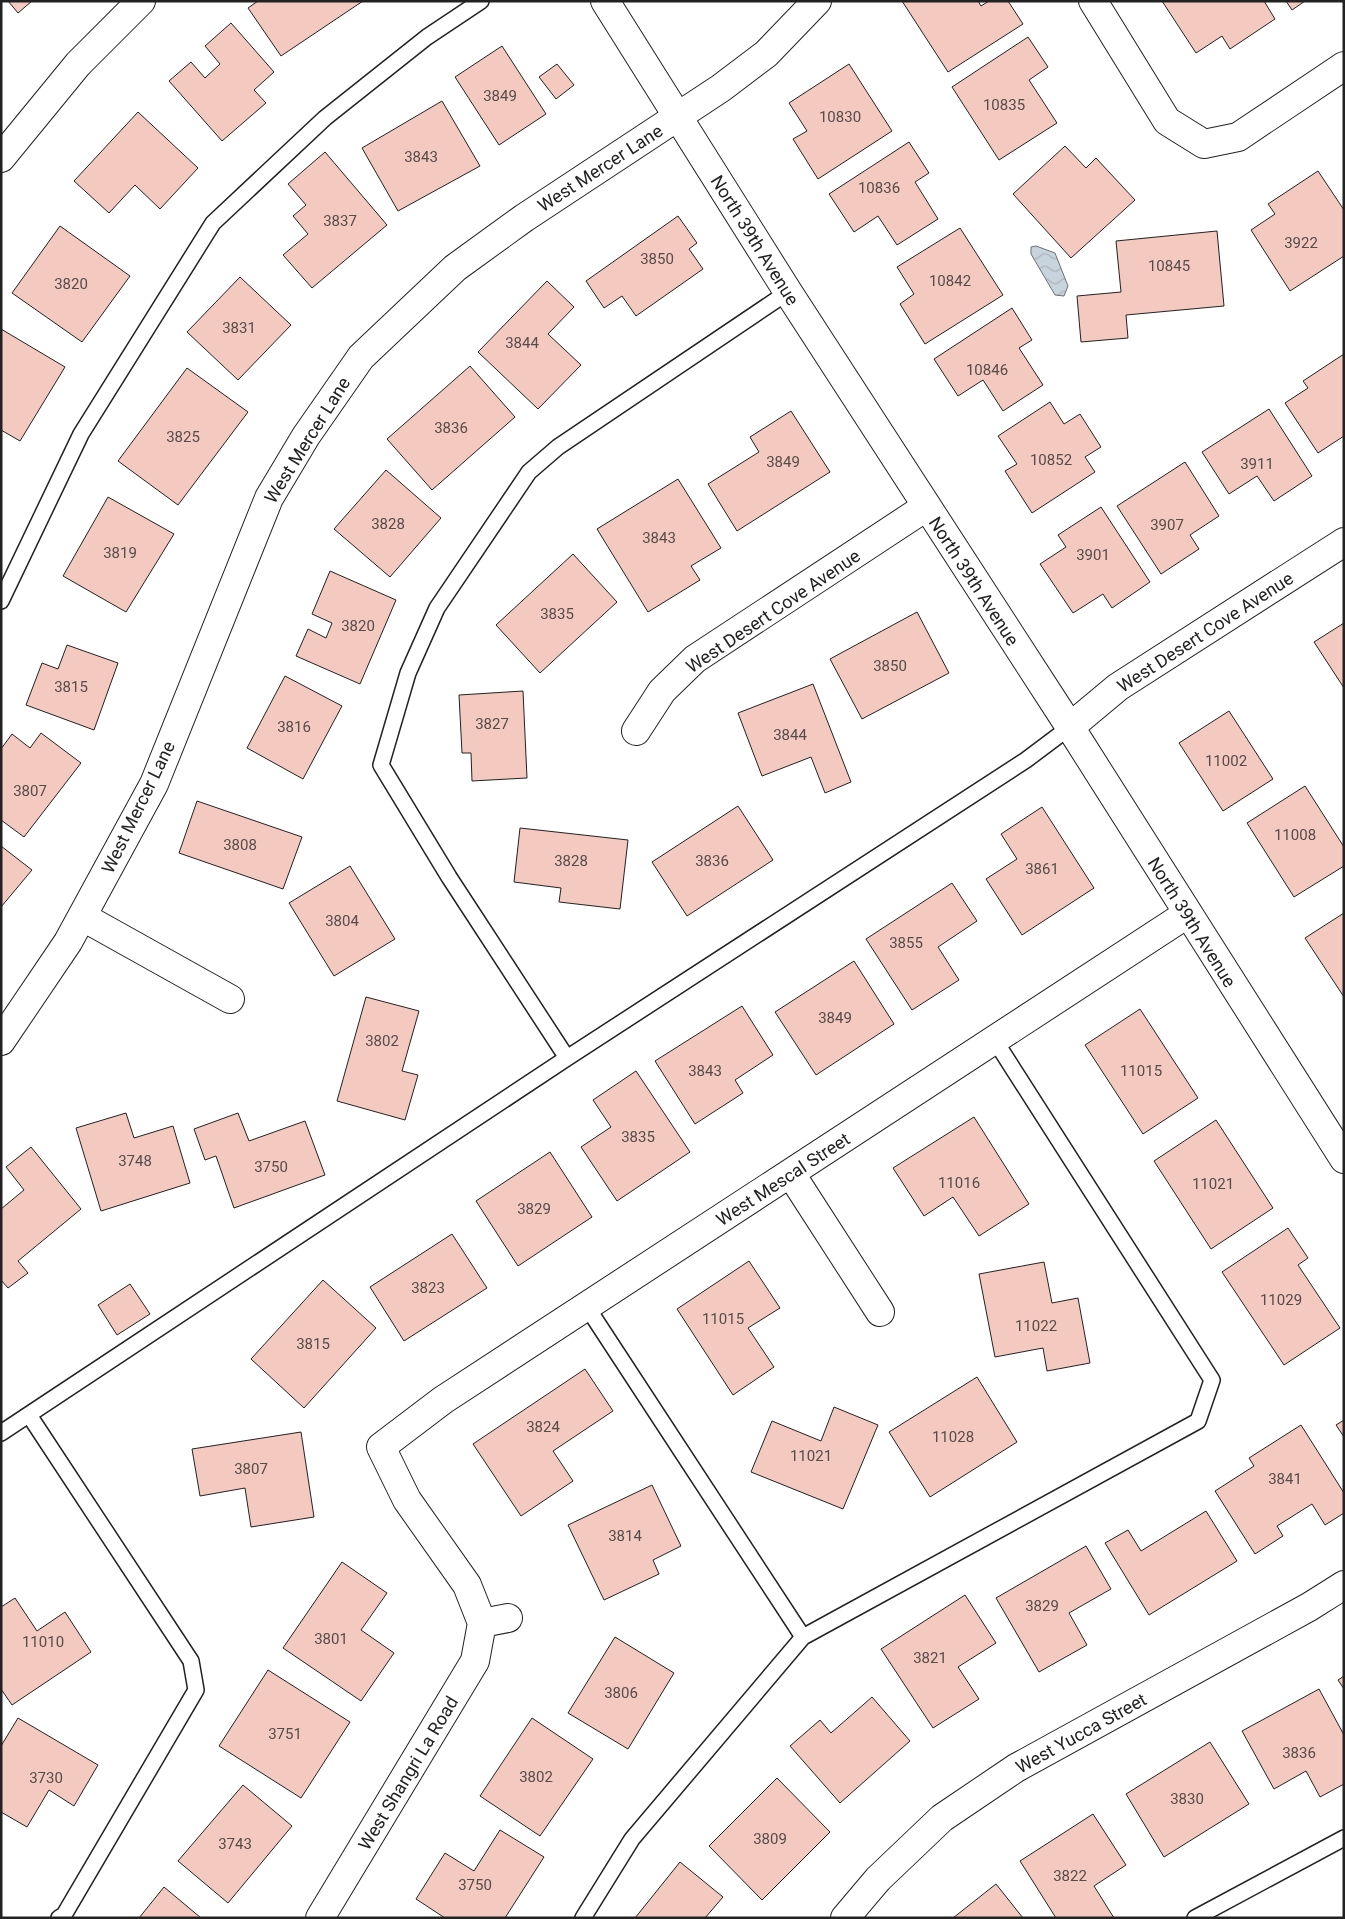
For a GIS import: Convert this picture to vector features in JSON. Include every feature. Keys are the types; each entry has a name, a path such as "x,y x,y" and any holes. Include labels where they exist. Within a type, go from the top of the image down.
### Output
{"street":[{"path":"1,158 78,64 141,1"},
{"name":"North 39th Avenue","path":"605,1 788,292 1070,726 1187,914 1344,1159"},
{"name":"West Mercer Lane","path":"1,1041 83,917 154,784 269,498 306,436 361,357 455,268 524,218 678,117 766,54 817,1"},
{"path":"1093,1 1167,121 1204,144 1238,137 1344,66"},
{"name":"West Desert Cove Avenue","path":"636,730 662,691 695,659 926,507"},
{"name":"West Desert Cove Avenue","path":"1070,726 1118,687 1344,542"},
{"name":"West Mescal Street","path":"381,1448 443,1400 1187,914"},
{"path":"83,917 230,999"},
{"path":"791,1174 880,1312"},
{"name":"West Shangri La Road","path":"320,1918 475,1661 496,1620 466,1585 407,1500 381,1448"},
{"name":"West Yucca Street","path":"845,1918 878,1880 942,1818 1016,1768 1309,1607 1344,1585"}],"lane":[{"path":"1,601 81,434 213,223 325,118 427,37 481,1"},
{"path":"567,1058 448,877 381,765 408,673 437,608 529,472 558,447 788,292"},
{"path":"1,1433 567,1058 1026,760 1070,726"},
{"path":"584,1918 632,1839 803,1637 1198,1421 1212,1380 994,1039"},
{"path":"587,1307 803,1637"},
{"path":"28,1415 191,1661 196,1690 68,1906 59,1918"},
{"path":"1195,1918 1344,1838"}],"water":[{"path":"1036,246 1055,253 1068,286 1064,296 1055,295 1031,254 1031,247"}],"building":[{"path":"8,1 32,1 18,13"},
{"path":"258,1 363,1 281,56 248,8"},
{"path":"902,1 978,1 981,6 989,1 1008,1 1023,24 948,72"},
{"path":"1162,1 1264,1 1275,19 1230,49 1222,36 1196,53"},
{"path":"1286,1 1305,1 1292,10"},
{"path":"231,23 274,72 254,90 266,103 222,141 169,81 191,62 205,78 220,64 205,46"},
{"path":"1028,37 1048,67 1029,80 1057,123 999,160 952,87"},
{"path":"502,46 546,114 499,145 455,77"},
{"path":"557,64 574,85 556,99 539,77"},
{"path":"849,64 892,131 818,179 793,139 807,131 789,103"},
{"path":"442,101 480,166 398,211 362,148"},
{"path":"138,112 198,168 160,209 135,185 109,213 74,181"},
{"path":"909,142 929,173 915,182 938,219 897,245 878,216 854,232 829,194"},
{"path":"1065,146 1086,168 1096,158 1135,200 1071,258 1013,194"},
{"path":"325,152 387,225 312,288 283,255 308,234 293,216 306,205 288,184"},
{"path":"1318,171 1344,210 1344,256 1290,291 1251,230 1275,214 1268,204"},
{"path":"678,216 697,243 689,249 703,269 636,316 622,296 604,308 586,281"},
{"path":"60,226 130,276 82,342 12,293"},
{"path":"960,228 1003,295 925,344 900,304 914,294 897,267"},
{"path":"1217,231 1224,306 1126,315 1128,338 1081,342 1077,296 1121,292 1116,241"},
{"path":"240,277 291,325 238,380 187,332"},
{"path":"547,281 574,307 548,334 581,365 538,409 478,352"},
{"path":"1012,308 1032,340 1019,348 1043,385 1003,411 983,380 958,396 934,359"},
{"path":"1,329 65,367 20,441 1,430"},
{"path":"1344,354 1344,436 1318,453 1285,403 1308,388 1303,381"},
{"path":"470,366 515,417 432,490 387,439"},
{"path":"187,368 248,412 178,505 118,461"},
{"path":"1050,402 1064,424 1080,414 1101,447 1085,457 1095,472 1032,513 1005,471 1017,464 998,436"},
{"path":"1269,409 1312,476 1274,501 1257,476 1229,494 1202,452"},
{"path":"791,411 830,472 737,531 708,484 759,452 750,437"},
{"path":"1185,462 1219,516 1190,535 1199,549 1161,574 1117,506"},
{"path":"386,470 441,518 390,577 334,529"},
{"path":"678,479 721,548 691,566 700,580 648,612 597,529"},
{"path":"108,497 174,534 126,612 63,576"},
{"path":"1101,507 1150,582 1112,608 1103,594 1073,613 1040,564 1066,547 1058,535"},
{"path":"573,554 617,602 540,673 496,625"},
{"path":"330,571 396,600 360,684 296,656 308,629 326,638 332,623 312,614"},
{"path":"917,612 949,673 862,719 830,659"},
{"path":"1344,623 1344,688 1314,642"},
{"path":"67,645 118,663 94,730 26,705 42,663 58,669"},
{"path":"285,676 342,706 303,779 247,748"},
{"path":"813,684 851,782 825,793 811,757 762,776 738,713"},
{"path":"523,691 527,778 472,781 471,753 462,753 459,695"},
{"path":"1229,711 1273,779 1223,811 1179,743"},
{"path":"41,733 81,763 24,837 1,820 1,749 12,734 30,748"},
{"path":"1305,786 1344,847 1344,866 1294,897 1247,823"},
{"path":"197,801 302,837 283,889 179,853"},
{"path":"738,806 773,860 687,916 652,862"},
{"path":"1042,807 1094,888 1022,935 986,879 1017,859 1001,834"},
{"path":"520,828 628,840 620,909 559,902 561,888 514,882"},
{"path":"1,846 32,870 1,907"},
{"path":"350,866 395,939 334,976 289,903"},
{"path":"952,883 977,921 938,947 959,980 912,1010 866,939"},
{"path":"1344,913 1344,997 1305,938"},
{"path":"854,961 894,1024 816,1075 775,1012"},
{"path":"366,997 419,1011 402,1071 418,1075 405,1120 337,1101"},
{"path":"742,1006 773,1055 735,1080 743,1093 695,1124 655,1061"},
{"path":"1140,1009 1198,1098 1143,1134 1085,1045"},
{"path":"636,1071 690,1152 617,1201 581,1147 611,1127 593,1100"},
{"path":"126,1113 134,1138 173,1126 190,1183 101,1211 76,1128"},
{"path":"238,1113 249,1141 305,1121 325,1175 234,1208 216,1156 205,1160 194,1129"},
{"path":"974,1117 1029,1204 979,1236 953,1197 924,1216 893,1168"},
{"path":"1216,1120 1273,1208 1211,1249 1154,1161"},
{"path":"31,1147 81,1209 18,1261 28,1273 8,1288 1,1280 1,1209 24,1190 6,1167"},
{"path":"550,1152 592,1217 518,1266 476,1201"},
{"path":"1288,1228 1308,1258 1298,1265 1340,1328 1284,1365 1222,1272"},
{"path":"452,1234 487,1288 404,1341 370,1287"},
{"path":"749,1261 780,1308 748,1328 774,1367 733,1395 677,1309"},
{"path":"1044,1262 1052,1303 1078,1298 1090,1363 1047,1371 1043,1348 995,1357 979,1274"},
{"path":"323,1280 376,1328 304,1408 251,1359"},
{"path":"130,1284 150,1314 117,1335 98,1305"},
{"path":"585,1369 613,1411 553,1451 573,1481 521,1516 473,1444"},
{"path":"977,1377 1017,1442 930,1497 889,1432"},
{"path":"834,1407 878,1425 843,1509 751,1472 772,1421 821,1441"},
{"path":"1344,1420 1344,1437 1336,1425"},
{"path":"1301,1425 1344,1493 1344,1513 1325,1525 1312,1504 1277,1526 1283,1536 1255,1554 1215,1491 1254,1466 1249,1458"},
{"path":"301,1432 314,1517 251,1527 245,1488 200,1496 192,1449"},
{"path":"652,1485 681,1546 653,1560 659,1574 604,1600 568,1525"},
{"path":"1206,1511 1237,1561 1149,1615 1105,1543 1128,1530 1141,1551"},
{"path":"1086,1546 1111,1589 1069,1613 1087,1645 1039,1672 996,1598"},
{"path":"342,1562 387,1593 361,1630 394,1653 361,1701 283,1648"},
{"path":"965,1595 996,1643 958,1667 979,1699 933,1728 881,1649"},
{"path":"15,1598 37,1631 65,1612 91,1652 12,1705 1,1689 1,1607"},
{"path":"615,1637 674,1673 628,1749 568,1713"},
{"path":"268,1670 350,1722 301,1798 219,1746"},
{"path":"1344,1676 1344,1689 1338,1680"},
{"path":"1319,1689 1344,1735 1344,1784 1320,1797 1306,1771 1274,1789 1242,1731"},
{"path":"872,1697 910,1741 840,1803 790,1746 820,1720 831,1733"},
{"path":"18,1718 98,1765 74,1806 49,1790 27,1827 1,1812 1,1746"},
{"path":"532,1718 593,1759 540,1836 480,1796"},
{"path":"1210,1742 1249,1804 1164,1857 1126,1794"},
{"path":"777,1778 830,1832 762,1900 709,1846"},
{"path":"243,1785 292,1826 228,1903 178,1861"},
{"path":"1093,1814 1126,1865 1094,1886 1114,1918 1056,1918 1020,1861"},
{"path":"500,1830 544,1857 505,1918 445,1918 416,1899 445,1853 474,1871"},
{"path":"680,1862 723,1897 705,1918 635,1918"},
{"path":"996,1884 1023,1918 953,1918"},
{"path":"164,1887 201,1918 139,1918"}]}
